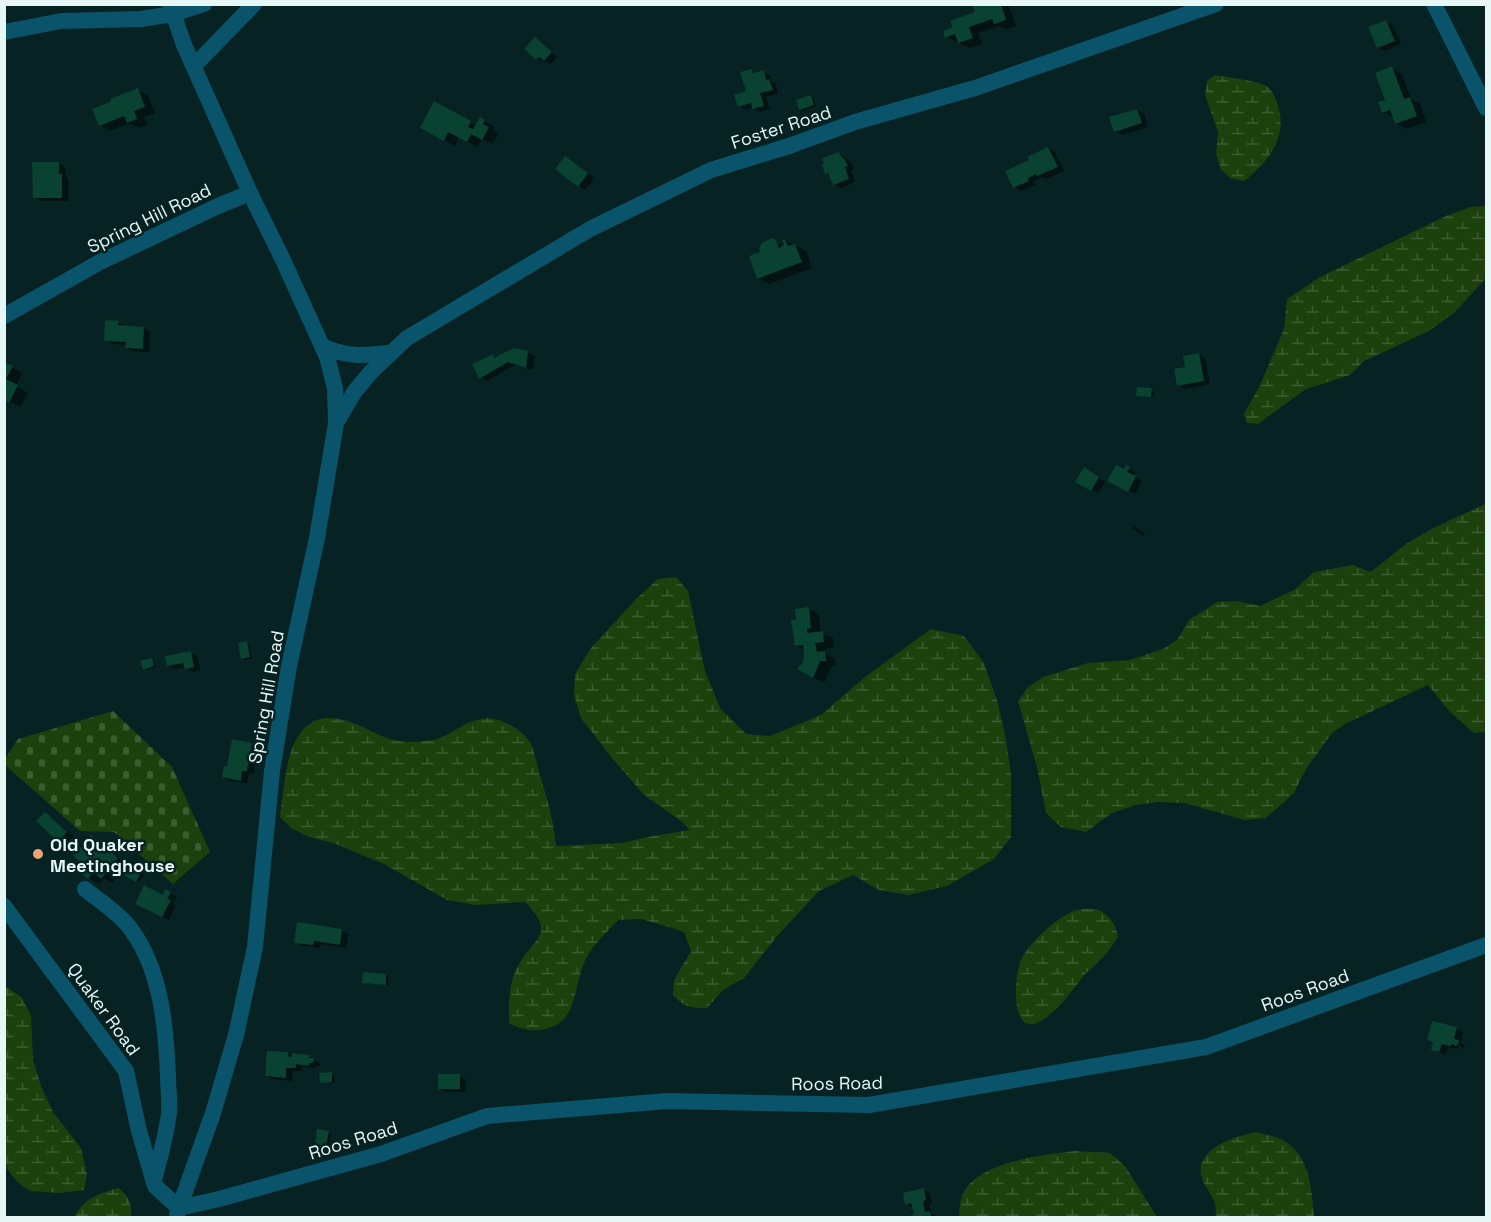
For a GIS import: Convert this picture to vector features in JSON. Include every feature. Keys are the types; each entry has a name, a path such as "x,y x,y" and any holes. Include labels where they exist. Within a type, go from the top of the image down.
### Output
{"street":[{"path":"4,32 61,21 141,19 172,9 204,4"},
{"path":"194,66 254,4"},
{"name":"Foster Road","path":"336,423 355,391 389,353 407,338 590,229 711,170 789,146 855,122 975,88 1216,4"},
{"path":"1434,4 1486,108"},
{"name":"Spring Hill Road","path":"172,9 194,66 250,193 322,346 335,388 336,423 317,538 289,666 274,760 255,947 236,1035 213,1113 177,1213"},
{"name":"Spring Hill Road","path":"4,316 100,262 250,193"},
{"path":"322,346 358,357 389,353"},
{"path":"85,890 129,926 153,973 160,999 165,1028 169,1111 164,1143 154,1181"},
{"name":"Quaker Road","path":"4,906 126,1071 139,1131 155,1186 177,1213"},
{"name":"Roos Road","path":"177,1213 381,1154 487,1116 667,1101 869,1105 1206,1047 1486,945"}],"green space":[{"path":"1215,75 1262,84 1272,92 1278,106 1280,129 1274,148 1261,166 1244,181 1230,178 1221,170 1216,154 1218,132 1205,95 1207,81"},
{"path":"1486,206 1486,278 1455,312 1429,331 1364,361 1350,375 1306,389 1258,424 1247,423 1244,414 1260,385 1284,329 1287,299 1320,277 1446,216 1470,207"},
{"path":"1486,504 1486,732 1474,733 1450,712 1428,685 1347,723 1332,733 1306,769 1294,793 1266,818 1245,820 1184,803 1158,802 1136,805 1112,813 1086,832 1061,827 1046,813 1037,767 1018,701 1028,687 1043,677 1088,663 1129,660 1163,649 1177,640 1189,620 1217,602 1236,601 1260,606 1294,590 1314,572 1353,565 1370,572 1400,548 1420,536"},
{"path":"676,577 688,591 705,671 720,708 746,734 770,736 821,715 865,677 931,629 964,636 984,663 997,700 1005,734 1011,774 1011,837 994,859 947,886 908,895 879,890 853,875 819,891 778,935 744,978 723,990 707,1008 688,1006 673,995 674,980 691,951 684,932 642,919 618,920 588,955 566,1016 559,1023 544,1030 519,1027 509,1023 513,978 519,964 537,941 541,928 540,921 525,902 476,905 447,900 384,864 333,843 309,837 291,828 280,817 288,761 302,730 315,721 331,718 353,723 388,738 413,742 437,739 475,720 495,719 516,728 531,744 550,810 556,846 622,843 690,830 644,795 581,718 574,696 575,674 591,648 635,600 658,579"},
{"path":"113,711 172,767 210,852 173,884 114,832 80,831 5,765 5,759 18,739"},
{"path":"1079,909 1097,909 1111,920 1118,937 1104,956 1053,1012 1041,1021 1031,1024 1023,1021 1016,1003 1016,991 1019,968 1025,953 1044,931 1067,914"},
{"path":"4,985 21,997 31,1015 33,1060 41,1086 53,1112 81,1148 87,1174 84,1190 59,1193 30,1191 17,1182 7,1169 4,1156"},
{"path":"1255,1132 1283,1140 1299,1155 1308,1174 1314,1217 1215,1217 1215,1203 1201,1172 1202,1162 1215,1147"},
{"path":"1076,1151 1110,1153 1125,1166 1157,1217 959,1217 961,1199 968,1186 979,1176 1011,1162"},
{"path":"118,1188 129,1200 131,1217 75,1217 87,1201"}],"building":[{"path":"1001,4 1006,20 994,24 992,19 969,27 973,38 958,43 955,34 945,38 943,31 953,27 950,21 975,12 972,5"},
{"path":"1386,20 1395,41 1377,48 1368,27"},
{"path":"535,37 552,52 544,61 539,57 536,60 524,49"},
{"path":"1392,66 1404,99 1410,97 1417,116 1395,124 1390,110 1382,113 1378,102 1385,100 1375,73"},
{"path":"752,69 753,73 764,70 766,80 769,79 773,90 760,93 764,106 752,109 751,103 738,107 734,95 746,91 740,72"},
{"path":"138,88 145,107 134,111 137,119 127,123 124,116 99,126 92,109"},
{"path":"811,95 814,105 799,110 796,100"},
{"path":"434,101 471,121 468,127 473,129 480,117 485,120 483,124 489,127 482,140 471,134 467,142 448,132 444,141 420,128"},
{"path":"1137,109 1142,123 1114,132 1109,117"},
{"path":"1048,147 1058,167 1037,176 1036,174 1028,178 1029,181 1013,188 1005,171 1029,160 1027,157"},
{"path":"839,152 848,166 845,167 849,179 833,185 828,173 825,174 822,158"},
{"path":"565,156 588,173 578,187 555,169"},
{"path":"32,162 59,162 59,174 62,174 62,198 33,198"},
{"path":"772,238 776,240 779,248 784,245 782,240 785,239 788,246 795,244 802,262 757,279 749,256 760,252 759,248 762,243"},
{"path":"105,320 119,321 118,325 144,327 143,349 125,348 126,342 104,341"},
{"path":"514,348 528,351 526,368 508,362 479,379 472,364 493,354 494,358"},
{"path":"1199,353 1204,381 1177,386 1174,369 1185,367 1183,356"},
{"path":"4,362 13,366 6,379 18,385 9,403 5,400"},
{"path":"1137,387 1152,388 1151,397 1136,396"},
{"path":"1116,465 1124,469 1126,465 1130,467 1127,472 1136,476 1128,492 1107,481"},
{"path":"1084,467 1099,477 1091,491 1075,482"},
{"path":"809,607 811,628 807,629 807,633 823,631 824,642 815,643 817,652 825,651 826,661 820,661 813,678 797,669 803,662 803,645 795,646 791,620 796,620 795,609"},
{"path":"247,641 250,657 241,659 238,643"},
{"path":"191,651 194,667 185,669 183,663 167,666 165,656"},
{"path":"152,658 154,666 143,670 140,661"},
{"path":"232,739 252,743 247,771 242,771 241,781 222,777 224,766 227,767"},
{"path":"45,812 67,832 58,842 36,821"},
{"path":"91,835 118,858 101,879 93,872 88,879 73,867 79,861 74,856"},
{"path":"124,861 142,871 136,882 118,872"},
{"path":"144,885 163,895 165,889 171,892 167,899 171,900 162,917 135,904"},
{"path":"297,922 342,929 340,945 314,941 313,945 294,943"},
{"path":"363,972 386,974 386,985 362,983"},
{"path":"1432,1021 1457,1027 1454,1039 1459,1040 1458,1045 1442,1044 1439,1052 1431,1050 1433,1042 1427,1040"},
{"path":"267,1051 288,1052 288,1056 292,1057 292,1053 310,1055 309,1058 314,1058 313,1063 309,1063 309,1066 296,1064 296,1068 286,1068 286,1078 265,1076"},
{"path":"332,1072 332,1082 320,1083 319,1073"},
{"path":"438,1074 460,1074 460,1089 438,1089"},
{"path":"317,1129 329,1131 326,1146 315,1145"},
{"path":"924,1188 925,1212 930,1211 932,1218 905,1218 914,1214 911,1203 905,1205 903,1193"}],"place":[{"name":"Old Quaker Meetinghouse","path":"38,854"}]}
